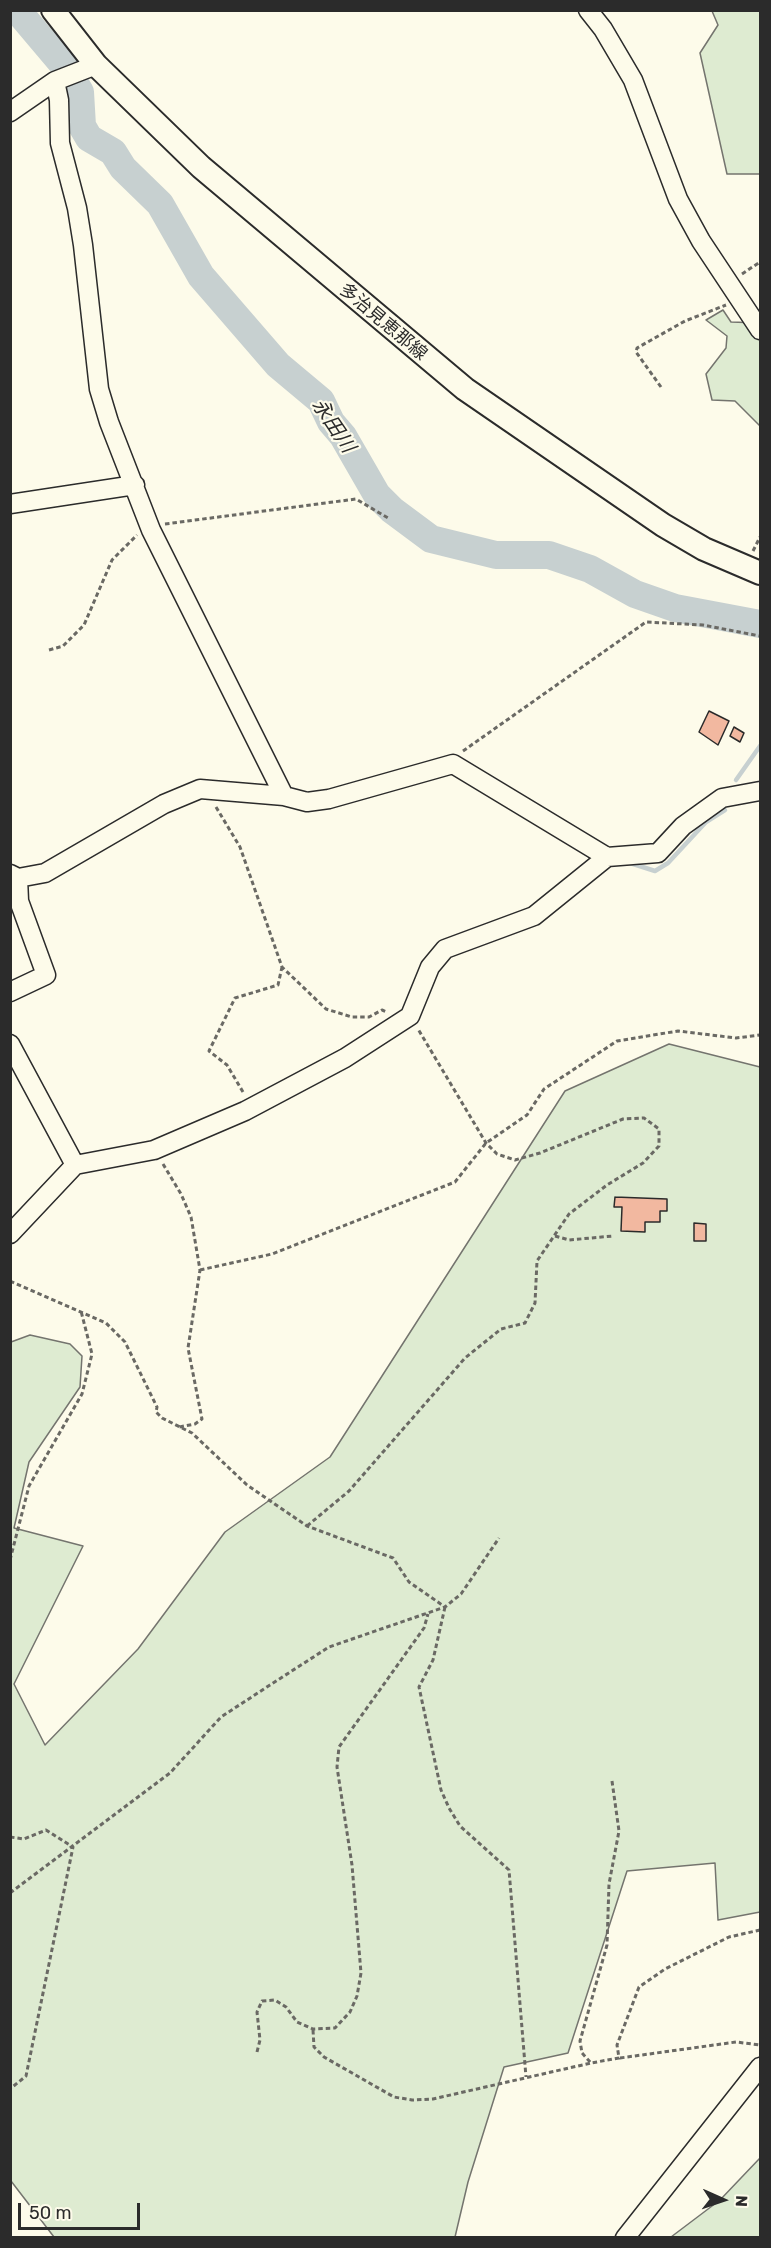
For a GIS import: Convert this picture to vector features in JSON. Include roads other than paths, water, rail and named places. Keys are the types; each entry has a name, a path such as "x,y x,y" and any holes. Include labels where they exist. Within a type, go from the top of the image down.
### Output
{"main road":[{"name":"多治見恵那線","path":"53,10 96,65 201,167 465,389 663,525 704,549 760,573"}],"street":[{"path":"588,10 603,29 633,80 678,199 700,241 760,330"},
{"path":"10,112 55,81 96,65"},
{"path":"55,81 59,100 60,142 80,226 99,389 151,527 284,796"},
{"path":"10,504 135,485"},
{"path":"10,992 46,975 19,901 14,876 45,873 164,804 200,789 284,796 307,802 329,799 453,764 607,857"},
{"path":"10,1234 75,1165 154,1150 252,1107 345,1058 406,1019 430,967 445,949 534,916 607,857 658,853 683,826 722,798 760,791"},
{"path":"10,1044 75,1165"},
{"path":"625,2238 760,2067"}],"waterway":[{"name":"永田川","path":"17,10 66,68 80,92 82,126 89,138 113,152 123,168 160,204 201,276 278,365 321,401 331,422 343,436 377,495 392,510 431,539 496,555 549,555 590,569 635,594 675,608 760,624"},
{"path":"736,780 760,746"},
{"path":"627,862 655,871 668,863 706,822 725,810"}]}
